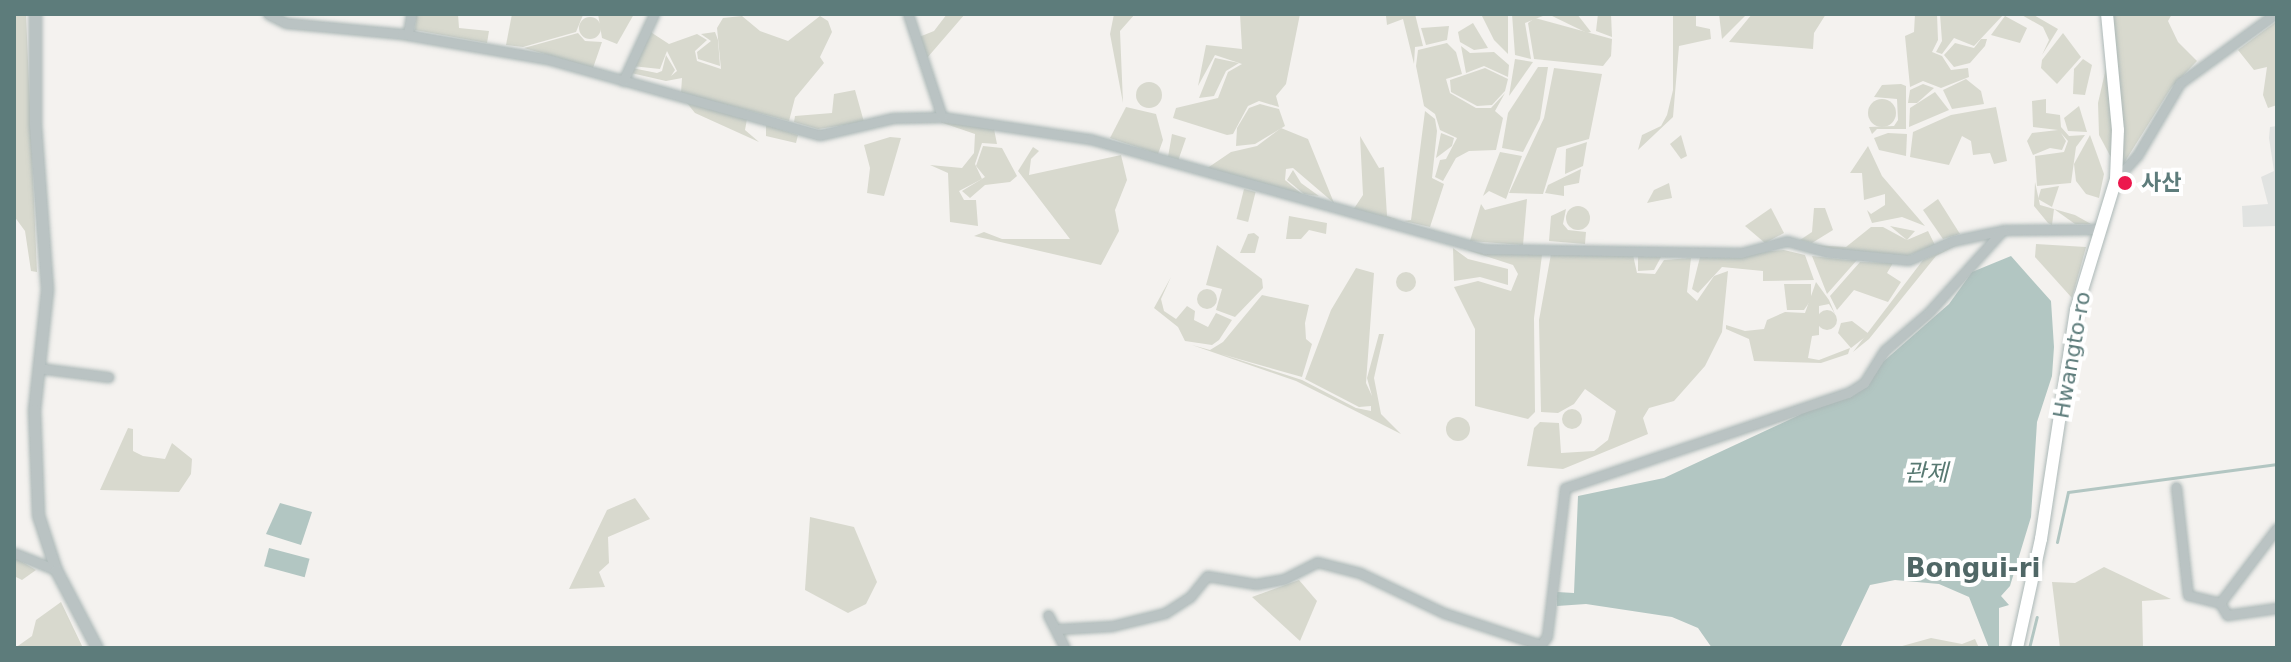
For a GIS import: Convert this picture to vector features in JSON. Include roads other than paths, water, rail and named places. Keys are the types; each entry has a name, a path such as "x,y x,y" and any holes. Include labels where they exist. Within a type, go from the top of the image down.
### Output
{"main road":[{"name":"Hwangto-ro","path":"2017,648 2041,539 2076,310 2116,179 2118,130 2107,14"}],"street":[{"path":"35,14 35,125 47,290 34,410 38,515 56,570 97,648"},
{"path":"268,14 286,23 408,34 547,59 820,135 893,118 942,117 1090,139 1485,249 1741,253 1787,241 1827,252 1909,260 1952,241 2003,230 2102,229"},
{"path":"408,34 411,14"},
{"path":"623,81 654,14"},
{"path":"908,14 942,117"},
{"path":"2116,179 2137,156 2180,83 2275,14"},
{"path":"1059,629 1112,626 1165,613 1190,597 1207,576 1256,584 1284,579 1317,562 1360,573 1444,613 1541,645 1547,636 1565,488 1848,393 1864,383 1885,350 1929,312 2003,230"},
{"path":"39,368 108,377"},
{"path":"2176,487 2188,595 2220,603 2227,615 2277,608"},
{"path":"2220,603 2277,528"},
{"path":"14,553 56,570"},
{"path":"1048,615 1059,629 1065,648"}],"water":[{"name":"관제","path":"2011,256 2051,301 2054,347 2052,376 2037,422 2031,517 2010,586 2001,596 2009,605 1999,608 1999,648 1989,648 1969,597 1939,584 1895,580 1870,585 1840,648 1712,648 1698,628 1672,617 1586,604 1557,606 1557,592 1574,593 1578,496 1664,478 1868,383 1884,361 1949,304 1972,272"},
{"path":"280,503 312,512 301,545 266,534"},
{"path":"269,548 310,559 305,577 264,566"}],"waterway":[{"path":"2057,542 2068,492 2277,464"},
{"path":"2029,648 2037,617"}],"place":[{"name":"사산","path":"2125,183"}],"district":[{"name":"Bongui-ri","path":"1973,569"}]}
